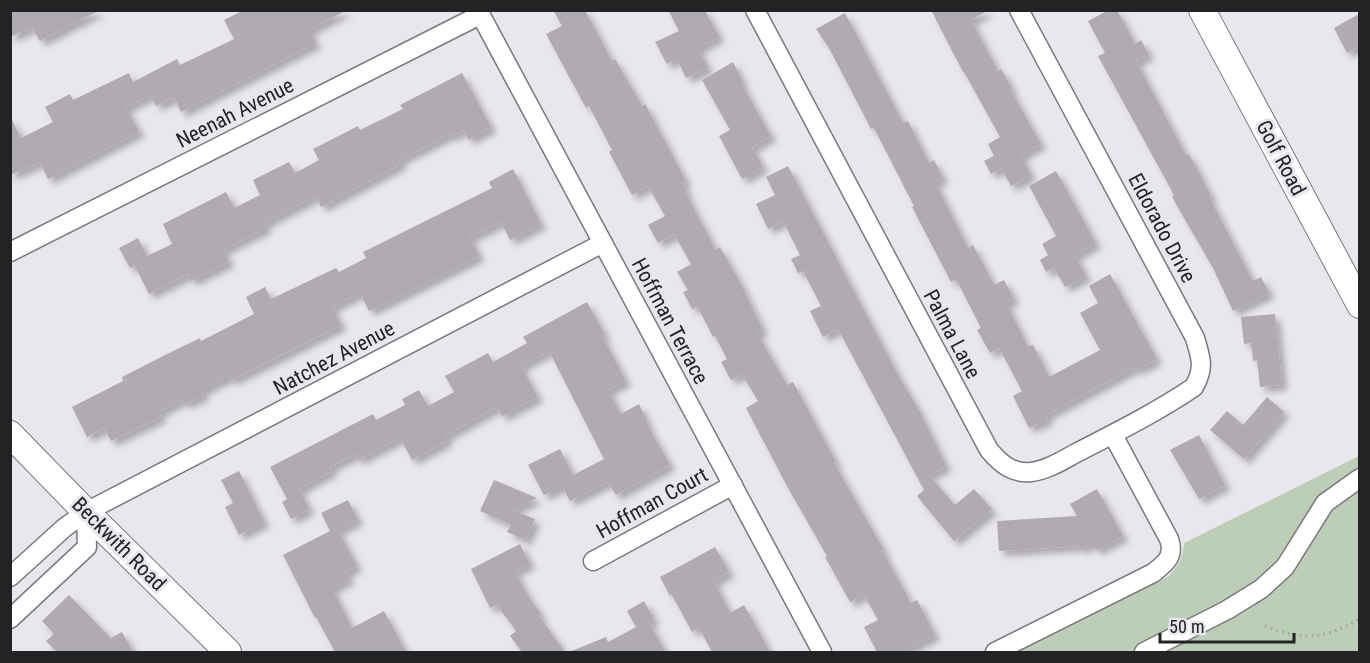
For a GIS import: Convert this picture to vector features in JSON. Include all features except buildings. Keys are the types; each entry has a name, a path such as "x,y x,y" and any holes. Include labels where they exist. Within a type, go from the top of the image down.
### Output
{"main road":[{"name":"Golf Road","path":"1202,10 1359,305"},
{"name":"Beckwith Road","path":"10,434 228,652"}],"street":[{"name":"Palma Lane","path":"755,10 989,450 1001,464 1013,471 1030,472 1046,468 1113,435"},
{"name":"Eldorado Drive","path":"1019,10 1195,338 1201,357 1201,374 1194,387 1113,435"},
{"name":"Hoffman Terrace","path":"479,13 822,652"},
{"name":"Neenah Avenue","path":"10,252 479,13"},
{"name":"Natchez Avenue","path":"10,577 63,528 86,512 603,243"},
{"path":"995,652 1027,645 1165,564 1172,549 1169,539 1113,435"},
{"path":"1144,652 1227,610 1261,589 1285,567 1325,503 1359,478"},
{"name":"Hoffman Court","path":"594,561 733,485"},
{"path":"10,619 87,547 86,512"}],"path":[{"path":"1265,626 1290,635 1321,636 1359,619"}],"green space":[{"path":"1359,456 1359,652 1014,652 1169,576 1180,561 1184,543"}]}
